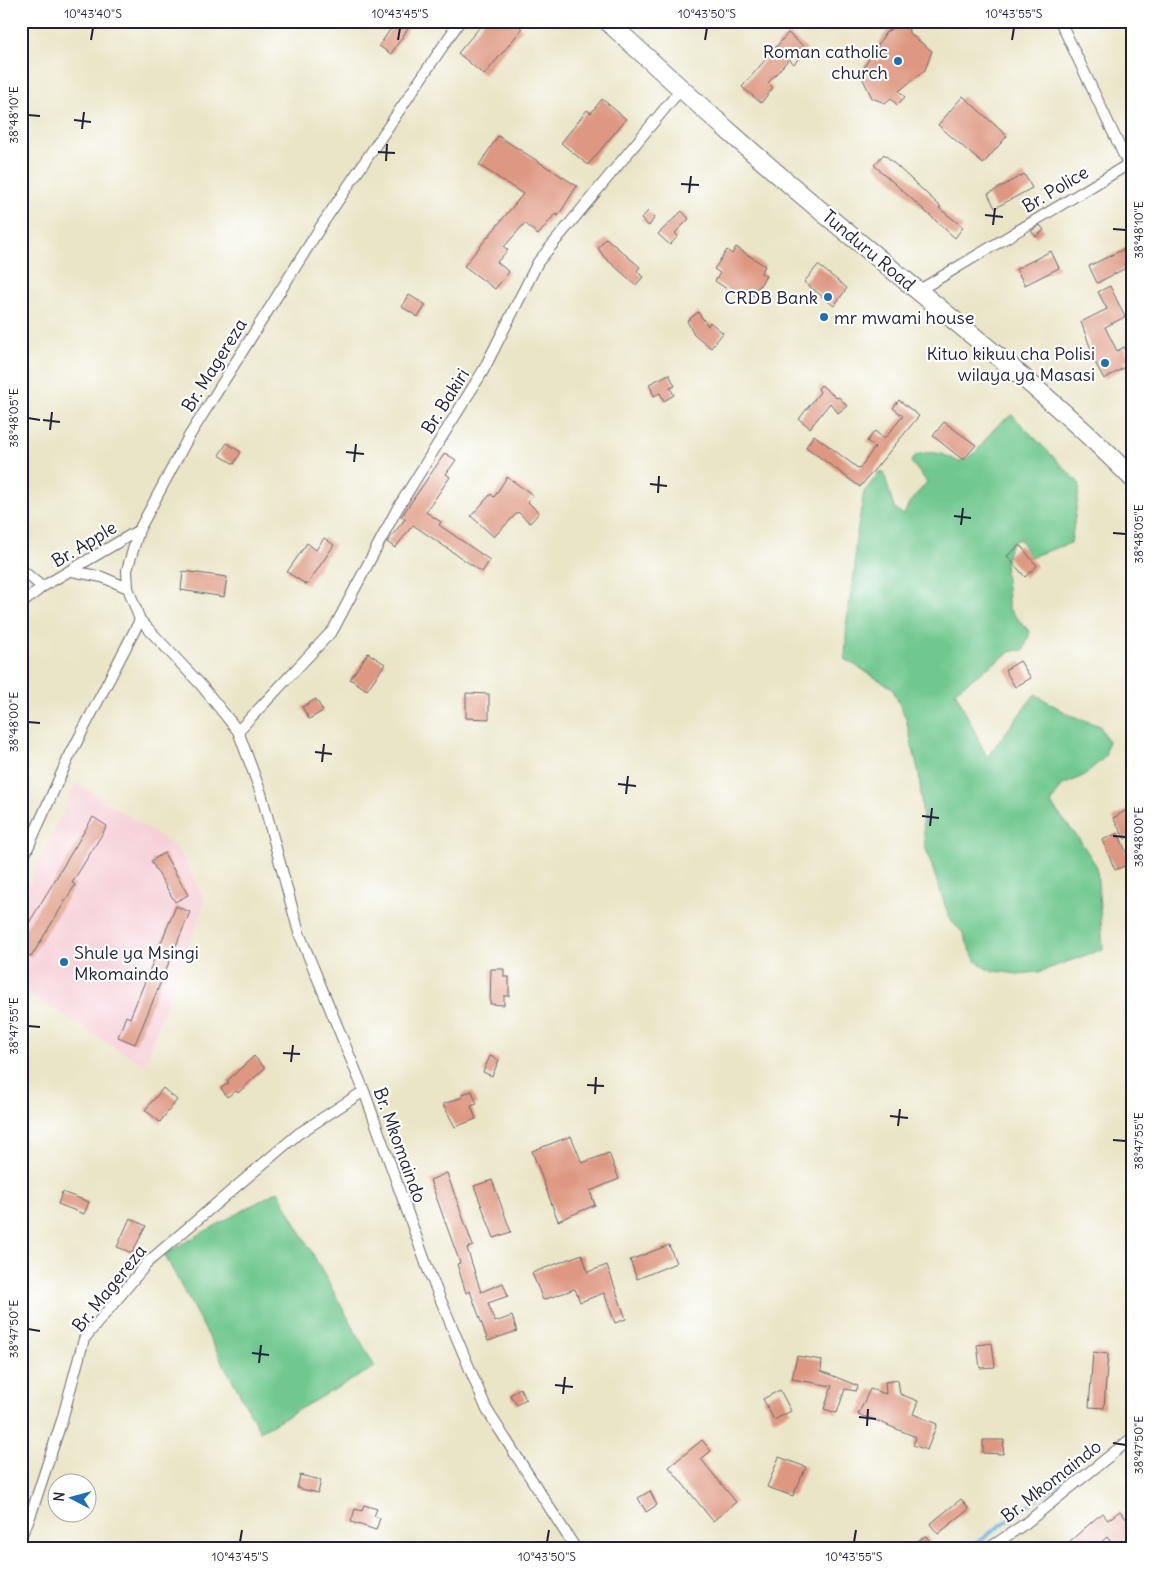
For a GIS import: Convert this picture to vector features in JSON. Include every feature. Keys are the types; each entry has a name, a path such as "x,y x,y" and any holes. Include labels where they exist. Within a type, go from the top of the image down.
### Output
{"highway":[{"name":"Tunduru Road","path":"607,21 864,247 1002,358 1104,450 1132,478"}],"street":[{"name":"Br. Magereza","path":"238,732 201,685 140,620 128,588 127,570 139,530 188,438 323,222 460,21"},
{"path":"1060,21 1130,163"},
{"name":"Br. Bakiri","path":"238,732 333,630 396,511 483,371 538,262 681,88"},
{"name":"Br. Police","path":"918,291 1130,163"},
{"name":"Br. Apple","path":"21,604 42,587 139,530"},
{"path":"21,569 42,587"},
{"path":"72,571 102,577 128,588"},
{"path":"21,862 68,759 140,620"},
{"name":"Br. Mkomaindo","path":"238,732 261,793 299,933 364,1091 429,1272 487,1410 576,1549"},
{"name":"Br. Magereza","path":"21,1536 62,1420 84,1339 149,1261 298,1134 364,1091"},
{"name":"Br. Mkomaindo","path":"988,1549 1026,1523 1132,1438"}],"shaded area":[{"path":"76,783 178,848 205,902 144,1065 21,989 21,902"}],"green space":[{"path":"1012,415 1080,484 1071,543 1030,557 1020,539 1012,542 1005,567 1008,608 1030,632 1024,650 1011,651 955,691 987,757 1035,694 1070,715 1100,726 1108,741 1105,757 1083,776 1061,786 1051,804 1079,839 1097,867 1103,949 1039,972 1017,974 988,970 975,960 962,932 950,920 925,846 919,774 906,719 892,688 845,659 847,618 855,569 855,545 864,492 879,473 884,473 894,508 904,515 909,503 927,482 911,462 916,455 938,453 959,462 973,455 998,425"},
{"path":"278,1191 375,1367 260,1431 164,1254"}],"building":[{"path":"396,21 413,21 391,54 379,46"},
{"path":"485,21 514,21 522,29 484,75 458,53"},
{"name":"Roman catholic church","path":"908,21 909,33 932,51 925,70 899,91 905,97 897,105 891,98 885,103 872,98 860,73 886,32"},
{"path":"788,33 807,49 794,64 789,59 768,83 773,88 761,103 742,87"},
{"path":"963,96 1007,136 983,164 938,125"},
{"path":"602,99 626,119 588,165 561,143 587,110 591,113"},
{"path":"498,136 577,186 558,216 555,214 538,235 525,223 504,247 508,250 497,262 509,272 495,289 464,266 523,194 479,165"},
{"path":"884,154 941,207 939,208 963,227 955,238 874,165"},
{"path":"1024,174 1032,188 995,208 988,194"},
{"path":"648,211 655,217 649,226 641,219"},
{"path":"682,211 689,219 675,233 678,236 670,245 658,234"},
{"path":"1040,225 1044,230 1036,237 1031,231"},
{"path":"606,238 640,267 637,271 643,277 636,285 604,257 598,248"},
{"path":"1132,245 1132,259 1124,263 1126,268 1097,283 1089,266"},
{"path":"736,247 765,266 761,273 766,276 753,296 748,293 743,300 715,281 720,273 714,269 727,250 732,254"},
{"path":"1051,251 1059,268 1025,285 1016,269"},
{"path":"818,265 847,288 834,306 804,282"},
{"path":"1110,286 1125,317 1105,327 1117,351 1124,347 1129,358 1124,361 1127,366 1104,379 1090,353 1092,352 1081,322 1107,309 1098,292"},
{"path":"409,295 426,305 418,317 402,307"},
{"path":"698,312 708,326 710,322 723,333 711,348 694,334 687,321"},
{"path":"669,374 675,386 670,388 674,395 664,401 660,393 654,396 649,384"},
{"path":"821,385 837,398 839,397 847,406 838,413 830,403 810,428 799,419 820,392 818,389"},
{"path":"899,400 919,416 860,487 806,447 814,435 859,469 875,447 867,441 875,431 884,439 903,416 893,408"},
{"path":"944,422 976,445 963,460 933,436"},
{"path":"227,443 241,452 234,464 219,455"},
{"path":"445,453 456,460 446,474 450,477 426,512 441,522 439,525 490,560 482,572 413,525 395,548 387,542 405,519 401,517"},
{"path":"507,477 533,495 528,502 539,513 530,523 518,512 494,537 471,516 491,494 494,497"},
{"path":"324,538 334,545 307,585 287,572 307,543 316,550"},
{"path":"1020,545 1037,566 1025,577 1007,556"},
{"path":"183,571 227,577 224,597 181,590"},
{"path":"368,653 385,664 367,690 350,679"},
{"path":"1020,661 1031,678 1015,687 1005,670"},
{"path":"466,693 489,694 489,719 466,718"},
{"path":"316,699 323,711 309,719 302,707"},
{"path":"1132,807 1132,834 1125,839 1113,818"},
{"path":"93,817 107,826 72,883 75,885 31,957 21,951 21,936"},
{"path":"1118,833 1131,863 1115,870 1102,840"},
{"path":"164,853 188,895 175,902 151,861"},
{"path":"176,906 190,912 135,1044 118,1037 126,1016 130,1018"},
{"path":"491,969 504,969 504,977 509,977 509,996 504,996 504,1005 490,1004"},
{"path":"254,1056 265,1068 238,1093 236,1091 227,1097 221,1088 229,1083 227,1081"},
{"path":"490,1056 499,1060 492,1076 483,1072"},
{"path":"163,1088 177,1100 160,1122 145,1110"},
{"path":"472,1091 477,1104 471,1106 476,1119 455,1127 443,1104 463,1097 462,1094"},
{"path":"571,1136 582,1163 609,1153 619,1179 590,1191 595,1205 558,1221 532,1151"},
{"path":"447,1173 473,1246 467,1248 481,1292 503,1283 508,1296 488,1303 495,1322 512,1316 517,1331 488,1341 470,1291 466,1293 457,1264 460,1263 430,1180"},
{"path":"492,1180 511,1232 494,1238 474,1186"},
{"path":"62,1192 89,1202 84,1214 58,1204"},
{"path":"130,1218 146,1226 132,1253 117,1247"},
{"path":"669,1245 676,1263 637,1279 630,1260"},
{"path":"582,1254 588,1272 607,1265 626,1319 615,1323 604,1293 580,1302 575,1289 543,1300 532,1273"},
{"path":"992,1343 995,1367 980,1368 977,1345"},
{"path":"1093,1352 1108,1354 1104,1408 1089,1407"},
{"path":"797,1356 822,1360 821,1371 858,1386 856,1391 845,1389 837,1413 824,1409 832,1386 792,1379"},
{"path":"898,1380 900,1394 918,1401 913,1414 937,1424 927,1450 913,1445 916,1437 858,1415 870,1389 886,1394 885,1382"},
{"path":"520,1388 526,1399 517,1405 510,1395"},
{"path":"780,1390 791,1411 774,1420 763,1399"},
{"path":"702,1440 711,1451 701,1459 736,1502 713,1521 669,1467"},
{"path":"983,1440 1004,1440 1003,1454 983,1453"},
{"path":"779,1457 806,1467 793,1496 767,1487"},
{"path":"300,1475 321,1480 318,1493 297,1488"},
{"path":"650,1491 657,1505 646,1512 638,1498"},
{"path":"961,1499 969,1509 938,1534 930,1524"},
{"path":"364,1505 377,1509 374,1516 380,1518 376,1530 351,1522 355,1509 362,1511"},
{"path":"1120,1511 1132,1526 1132,1549 1116,1549 1107,1537 1094,1549 1061,1549 1102,1513 1108,1520"},
{"path":"926,1536 932,1545 926,1549 904,1549"}],"waterway":[{"path":"968,1549 1062,1481"}],"place":[{"name":"Roman catholic church","path":"898,61"},
{"name":"CRDB Bank","path":"828,297"},
{"name":"mr mwami house","path":"824,317"},
{"name":"Kituo kikuu cha Polisi wilaya ya Masasi","path":"1105,363"},
{"name":"Shule ya Msingi Mkomaindo","path":"64,962"}]}
